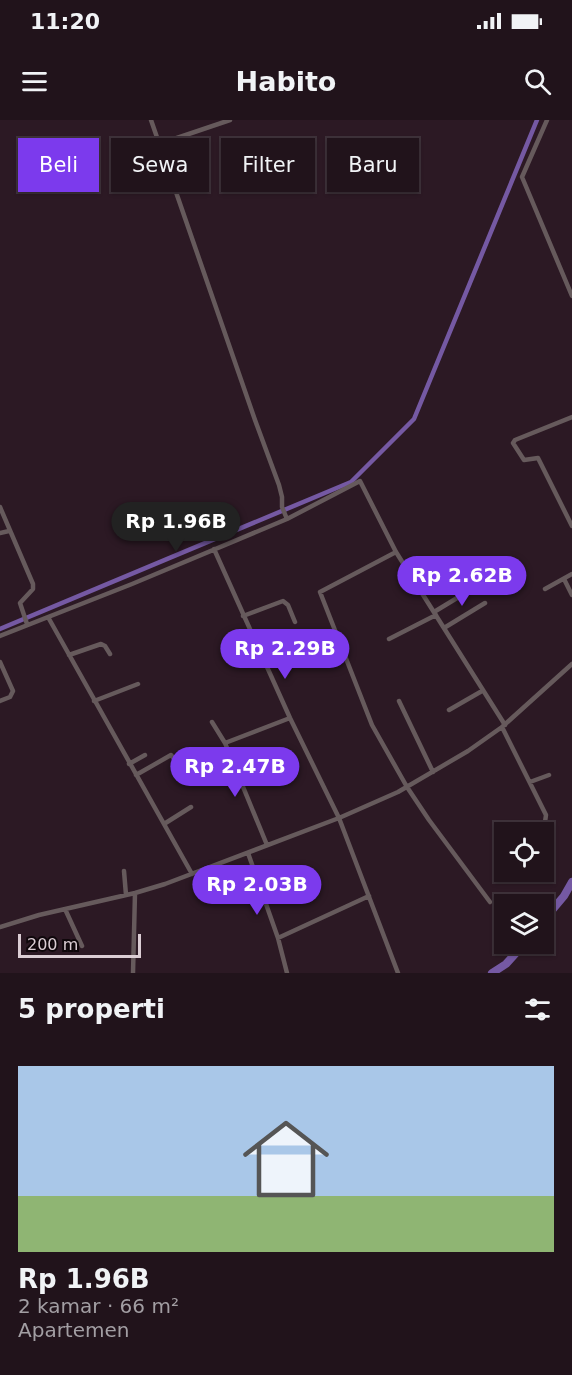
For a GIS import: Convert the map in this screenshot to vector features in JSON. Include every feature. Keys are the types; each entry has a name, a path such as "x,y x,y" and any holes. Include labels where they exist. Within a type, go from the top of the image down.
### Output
{"street":[{"path":"151,120 157,138"},
{"path":"177,138 230,120"},
{"path":"547,120 522,177 572,296"},
{"path":"176,192 279,485 286,517"},
{"path":"572,417 548,425 513,443 524,460 538,459 572,526"},
{"path":"0,636 26,623 48,617 214,549 360,482 396,552 504,726 546,818 545,822"},
{"path":"0,507 33,586 20,603 26,623"},
{"path":"0,533 9,531"},
{"path":"214,549 290,718 339,818 398,973"},
{"path":"396,552 320,592 372,725 407,787 490,902"},
{"path":"545,589 572,574"},
{"path":"564,579 572,595"},
{"path":"389,639 435,614 480,584"},
{"path":"243,616 283,601 288,605 295,622"},
{"path":"444,628 485,603"},
{"path":"48,617 192,874"},
{"path":"69,654 101,645 105,646 110,654"},
{"path":"0,662 13,691 10,698 0,702"},
{"path":"0,927 135,893 192,874 339,818 407,787 468,751 504,726 572,663"},
{"path":"94,701 138,684"},
{"path":"449,710 482,691"},
{"path":"399,701 433,772"},
{"path":"225,744 290,718"},
{"path":"212,722 225,744 267,845"},
{"path":"129,764 145,755"},
{"path":"136,776 171,755 181,767"},
{"path":"530,782 549,775"},
{"path":"164,824 191,807"},
{"path":"248,853 278,938 287,973"},
{"path":"124,871 126,895"},
{"path":"133,973 135,893"},
{"path":"278,938 369,896"},
{"path":"65,909 82,946"}],"waterway":[{"path":"0,629 351,482 414,419 537,120"},
{"path":"554,908 572,882"},
{"path":"492,973 506,964 515,954"}]}
